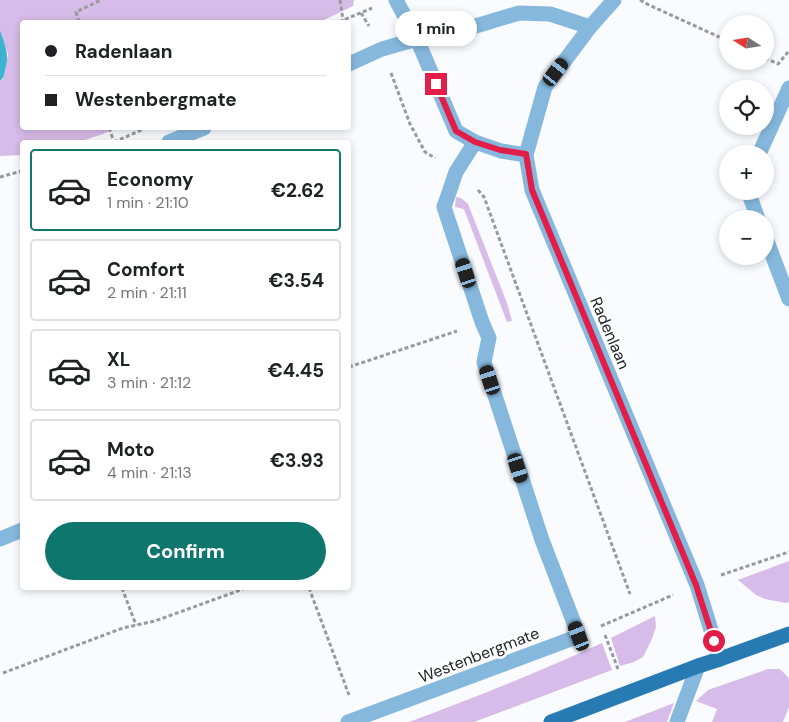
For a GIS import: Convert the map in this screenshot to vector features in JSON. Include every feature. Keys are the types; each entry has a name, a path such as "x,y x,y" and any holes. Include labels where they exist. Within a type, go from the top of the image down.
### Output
{"main road":[{"path":"551,722 698,666 789,634"}],"street":[{"path":"396,0 417,39 456,131 475,142 500,150 526,154"},
{"name":"Radenlaan","path":"614,0 590,27 545,87 526,154 532,190 696,585 720,659"},
{"path":"351,63 382,50 417,39 470,28 519,13 550,14 590,27"},
{"path":"763,145 789,88"},
{"path":"175,140 199,130"},
{"name":"Westenbergmate","path":"353,720 579,636 542,540 484,362 490,338 482,322 444,207 456,172 475,142"},
{"path":"774,260 789,299"},
{"path":"0,539 20,531"},
{"path":"677,722 698,666"}],"path":[{"path":"78,20 76,12 101,0"},
{"path":"340,0 343,20 376,6"},
{"path":"640,0 719,37"},
{"path":"361,13 382,50 410,124 425,152 472,182 484,197 630,594"},
{"path":"774,62 778,64 789,51"},
{"path":"119,140 141,130"},
{"path":"0,177 20,172"},
{"path":"351,366 482,322"},
{"path":"123,590 136,625"},
{"path":"3,673 123,628 155,620 240,590"},
{"path":"310,590 353,720"}],"shaded area":[{"path":"0,0 354,0 353,6 324,20 20,20 20,130 112,130 85,140 20,140 20,155 0,156 0,81 3,79 8,54 0,30"},
{"path":"456,197 461,198 468,204 507,303 512,321 507,322 464,209 455,207"},
{"path":"789,561 789,602 765,599 756,595 738,580"},
{"path":"655,616 656,627 643,657 620,666 611,638"},
{"path":"602,643 612,670 474,722 409,722 458,704"},
{"path":"768,669 780,669 789,680 789,707 783,722 712,722 717,709 696,701 708,690"},
{"path":"674,703 667,722 625,722"}],"water":[{"path":"0,30 7,60 4,76 0,81"}],"route":[{"path":"436,84 456,131 475,142 500,150 526,154 532,190 548,232 696,585 714,641"}]}
